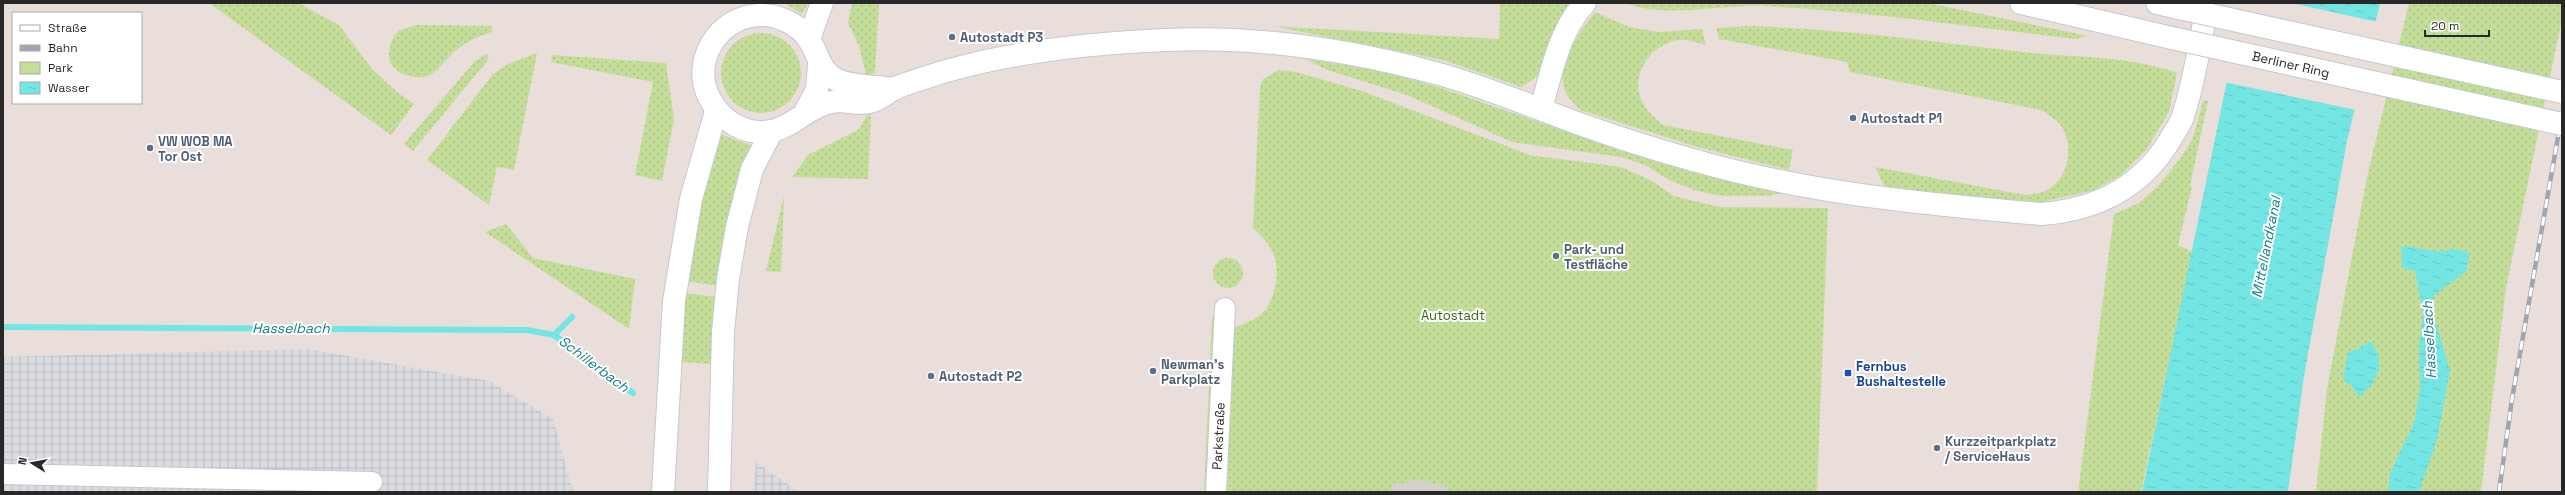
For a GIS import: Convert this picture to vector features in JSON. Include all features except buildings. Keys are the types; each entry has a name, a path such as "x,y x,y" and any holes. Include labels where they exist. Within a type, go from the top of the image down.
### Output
{"street":[{"path":"809,39 822,3"},
{"path":"1541,109 1564,38 1574,17 1586,3"},
{"name":"Berliner Ring","path":"2021,3 2562,124"},
{"path":"2157,3 2562,92"},
{"path":"895,89 835,79 819,64 809,39 790,22 768,9 746,16 729,24 711,42 702,66 704,90 716,111 732,124 744,129 751,131 772,131 790,124 805,112 832,102 871,102 895,89 944,72 1050,50 1120,42 1217,39 1285,43 1438,74 1626,140 1695,161 1787,182 1916,203 2041,214 2060,212 2095,203 2127,188 2160,156 2183,117 2208,3"},
{"path":"805,112 817,90 819,64"},
{"path":"662,492 674,301 691,199 716,111"},
{"path":"719,492 722,332 728,279 737,227 752,169 772,131"},
{"name":"Parkstraße","path":"1216,492 1225,308"},
{"path":"3,474 372,482"}],"shaded area":[{"path":"308,349 489,381 553,419 573,492 3,492 3,357"},
{"path":"756,462 799,492 754,492"},
{"path":"1411,480 1429,481 1434,485 1447,486 1447,492 1392,492 1392,483 1406,484"}],"green space":[{"path":"209,3 298,3 339,25 372,69 398,93 414,104 391,135"},
{"path":"784,3 808,3 802,14"},
{"path":"852,3 879,3 875,73 866,75 859,46 848,23"},
{"path":"1500,3 1569,3 1558,22 1542,68 1537,75 1521,87 1443,60 1272,26 1499,39"},
{"path":"1625,3 1928,3 2088,36 2075,39 1920,20 1765,6 1693,10 1657,10 1640,8"},
{"path":"2409,3 2562,3 2562,19 2506,288 2481,492 2316,492 2327,389 2367,177"},
{"path":"1595,12 1629,27 1659,32 1702,29 1706,45 1685,40 1669,42 1653,53 1646,61 1641,70 1638,89 1645,107 1650,114 1663,125 1793,150 1789,170 1697,147 1580,110 1567,95 1563,84 1564,66 1572,46"},
{"path":"416,25 492,26 492,32 464,44 430,75 424,77 411,77 394,67 390,62 389,56 391,42 398,31"},
{"path":"1749,26 1855,33 2031,53 2104,58 2141,63 2177,73 2169,112 2146,150 2121,175 2092,191 2041,202 1977,198 1885,187 1875,167 2025,195 2041,193 2052,187 2059,180 2067,162 2067,142 2059,123 2041,110 1850,72 1847,62 1719,39 1716,28"},
{"path":"761,33 776,36 789,45 798,58 801,73 798,88 789,101 776,110 761,113 746,110 733,101 724,88 721,73 724,58 733,45 746,36"},
{"path":"537,53 514,170 497,167 489,205 427,160 493,74 508,64"},
{"path":"486,54 489,56 487,61 413,151 404,144 475,61"},
{"path":"552,55 666,63 674,119 662,181 635,175 653,82 551,62"},
{"path":"1306,59 1376,70 1438,87 1625,152 1691,172 1785,193 1766,196 1722,196 1697,191 1669,180 1645,165 1621,157 1512,142 1407,95 1327,70"},
{"name":"Autostadt","path":"1279,70 1296,72 1362,91 1530,155 1621,167 1652,181 1674,196 1720,207 1828,208 1817,492 1204,492 1212,317 1236,327 1248,322 1259,316 1265,310 1275,288 1277,272 1274,256 1267,243 1253,228 1260,88 1263,79"},
{"path":"2203,101 2208,101 2190,186 2192,187 2178,245 2193,252 2141,492 2078,492 2114,214 2139,203 2158,186 2182,156 2193,138"},
{"path":"871,113 868,179 792,177 808,155 858,130 868,114"},
{"path":"722,135 751,145 740,179 718,286 686,281 705,189"},
{"path":"784,196 781,272 766,271"},
{"path":"506,224 533,258 635,279 629,329 485,232"},
{"path":"1228,258 1238,263 1243,273 1238,283 1228,288 1218,283 1213,273 1218,263"},
{"path":"685,293 717,297 713,364 681,362"}],"water":[{"name":"Mittellandkanal","path":"2243,3 2380,3 2347,141 2304,376 2288,492 2142,492"},
{"path":"2401,246 2435,251 2457,249 2470,254 2466,272 2434,295 2432,310 2450,371 2437,439 2419,492 2388,492 2390,473 2414,423 2420,390 2419,346 2423,313 2415,271 2402,268"},
{"path":"2370,341 2379,356 2378,371 2376,378 2366,391 2359,397 2350,384 2343,380 2348,352 2360,348"}],"pier":[{"path":"2241,3 2291,3 2378,22 2356,110 2224,82"}],"waterway":[{"name":"Hasselbach","path":"3,327 527,330 554,335 572,317"},
{"name":"Schillerbach","path":"554,335 633,393"}],"railway":[{"path":"2499,492 2512,399 2562,114"}],"place":[{"name":"Autostadt P3","path":"952,37"},
{"name":"Autostadt P1","path":"1853,118"},
{"name":"VW WOB MA Tor Ost","path":"150,148"},
{"name":"Park- und Testfläche","path":"1556,256"},
{"name":"Newman's Parkplatz","path":"1153,371"},
{"name":"Fernbus Bushaltestelle","path":"1848,373"},
{"name":"Autostadt P2","path":"931,376"},
{"name":"Kurzzeitparkplatz / ServiceHaus","path":"1937,448"}]}
